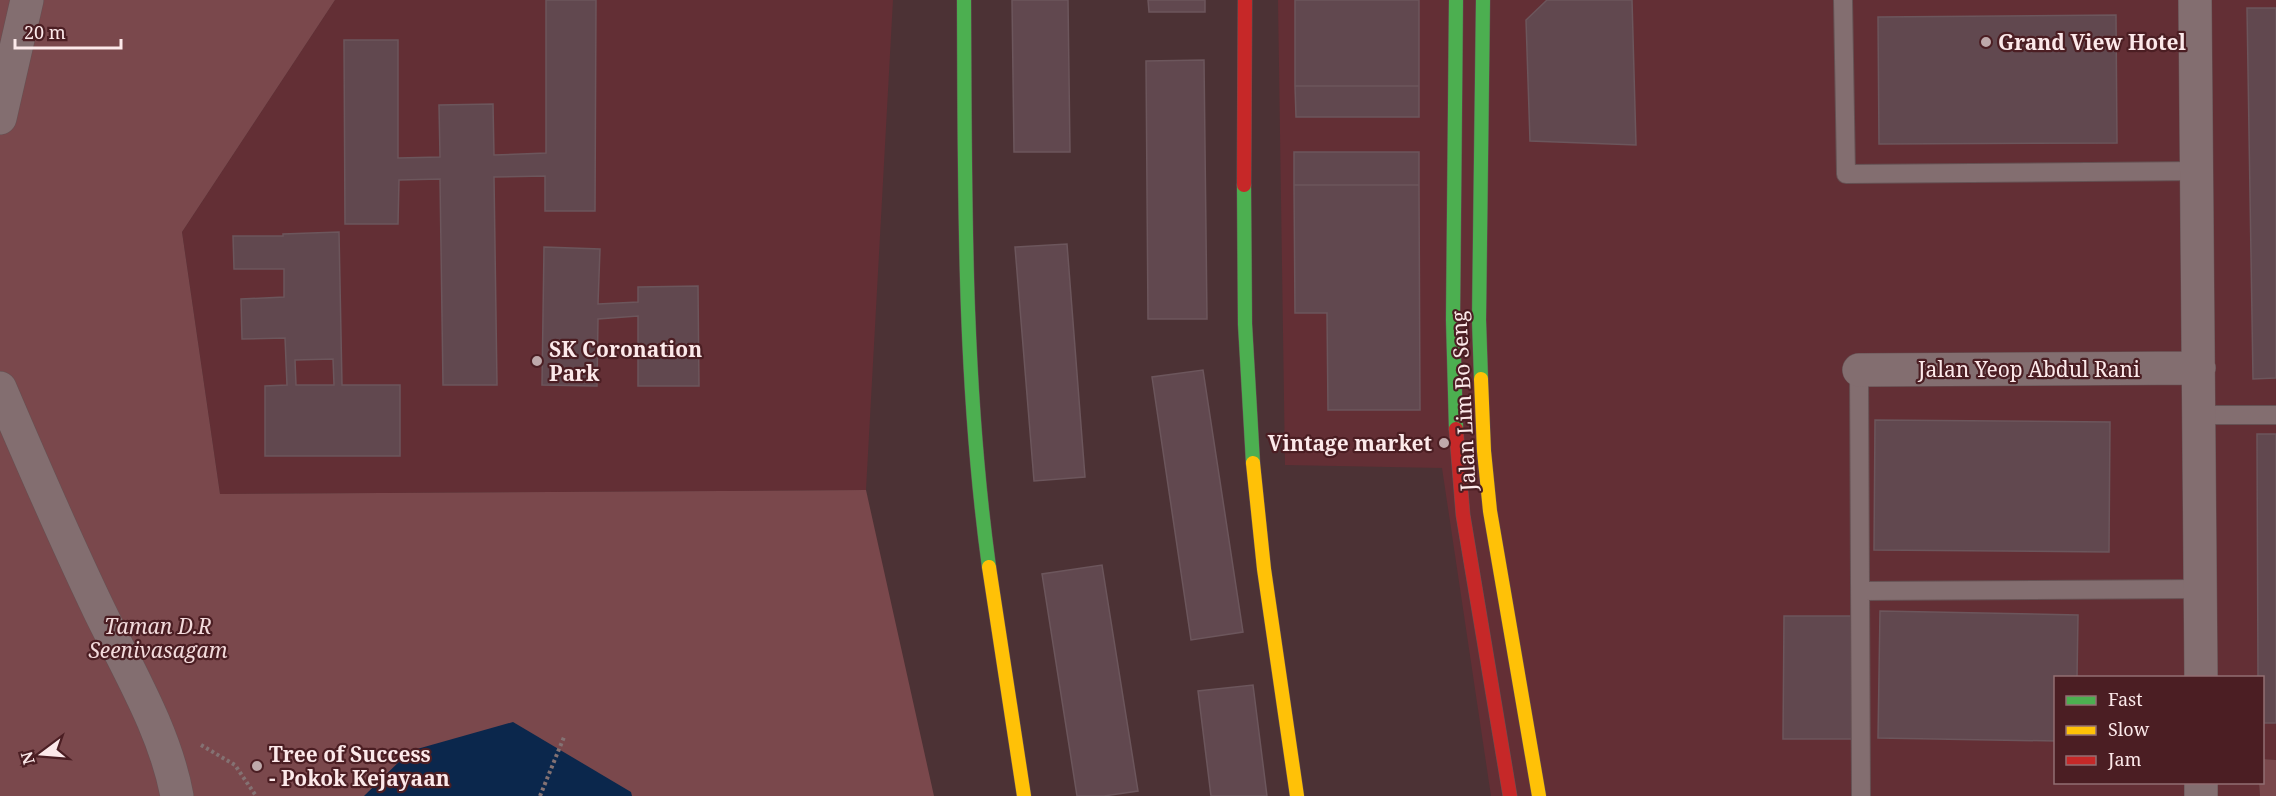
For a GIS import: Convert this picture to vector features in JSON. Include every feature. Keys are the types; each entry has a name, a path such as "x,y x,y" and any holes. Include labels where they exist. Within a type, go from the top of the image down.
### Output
{"street":[{"path":"0,118 27,0"},
{"path":"964,0 966,286 970,385 978,484 1024,796"},
{"path":"1245,0 1245,313 1250,432 1260,547 1297,796"},
{"name":"Jalan Lim Bo Seng","path":"1456,0 1453,320 1457,453 1463,515 1510,796"},
{"name":"Jalan Lim Bo Seng","path":"1483,0 1479,320 1484,451 1490,511 1539,796"},
{"path":"2195,0 2201,676"},
{"name":"Jalan Yeop Abdul Rani","path":"1859,370 2199,368"},
{"path":"0,388 66,541 172,766 177,796"}],"lane":[{"path":"1843,0 1846,174 2197,171"},
{"path":"1859,370 1861,796"},
{"path":"2199,415 2276,415"},
{"path":"1861,591 2200,589"}],"path":[{"path":"540,796 564,737"},
{"path":"197,743 235,765 256,796"}],"shaded area":[{"name":"SK Coronation Park","path":"335,0 893,0 866,490 220,494 182,232"},
{"path":"1278,0 2276,0 2276,760 2264,759 2264,676 2054,676 2054,784 2259,784 2260,796 1491,796 1442,468 1285,465"}],"green space":[{"name":"Taman D.R Seenivasagam","path":"0,0 335,0 182,232 220,494 866,490 934,796 0,796"},
{"path":"2264,759 2276,760 2276,796 2260,796 2259,784 2264,784"}],"water":[{"path":"513,722 631,792 632,796 364,796 410,751"}],"building":[{"path":"546,0 596,0 595,211 545,211 545,176 494,177 497,385 443,385 440,179 399,180 398,224 345,224 344,40 398,40 398,158 440,157 439,105 493,104 494,155 546,153"},
{"path":"1012,0 1068,0 1070,152 1014,152"},
{"path":"1148,0 1205,0 1205,12 1149,12"},
{"path":"1295,0 1419,0 1419,86 1295,86"},
{"path":"1547,0 1632,0 1636,145 1530,141 1526,20"},
{"path":"2247,8 2276,8 2276,378 2253,379"},
{"path":"2116,15 2117,143 1879,144 1878,17"},
{"path":"1204,60 1207,319 1148,319 1146,61"},
{"path":"1295,86 1419,86 1419,117 1296,117"},
{"path":"1294,152 1419,152 1419,185 1294,185"},
{"path":"1294,185 1419,185 1420,410 1328,410 1327,313 1295,313"},
{"path":"339,232 342,385 400,385 400,456 265,456 265,386 287,385 285,338 242,339 241,299 284,297 284,269 234,269 233,236 283,236 283,234","holes":["333,359 334,385 296,385 295,360"]},
{"path":"1067,244 1085,477 1034,481 1015,247"},
{"path":"544,247 600,249 598,304 638,302 638,287 698,286 699,386 638,386 638,316 598,319 597,386 542,385"},
{"path":"1203,370 1243,632 1191,640 1152,377"},
{"path":"1875,420 2110,422 2109,552 1874,550"},
{"path":"2257,434 2276,434 2276,723 2264,723 2264,676 2258,676"},
{"path":"1102,565 1138,791 1104,796 1077,796 1042,574"},
{"path":"1880,611 2078,615 2077,676 2054,676 2054,741 1878,738"},
{"path":"1784,616 1852,616 1852,739 1783,739"},
{"path":"1253,685 1267,796 1211,796 1198,691"}],"traffic: fast":[{"path":"964,0 965,213 970,355 974,425 989,567"},
{"path":"1456,0 1453,320 1456,429"},
{"path":"1481,379 1479,320 1483,0"},
{"path":"1244,185 1245,324 1253,463"}],"traffic: slow":[{"path":"1481,379 1484,451 1490,511 1539,796"},
{"path":"1253,463 1264,569 1297,796"},
{"path":"989,567 1024,796"}],"traffic: jam":[{"path":"1244,185 1245,0"},
{"path":"1456,429 1463,515 1510,796"}],"place":[{"name":"Grand View Hotel","path":"1986,42"},
{"name":"SK Coronation Park","path":"537,361"},
{"name":"Vintage market","path":"1444,443"},
{"name":"Tree of Success - Pokok Kejayaan","path":"257,766"}]}
